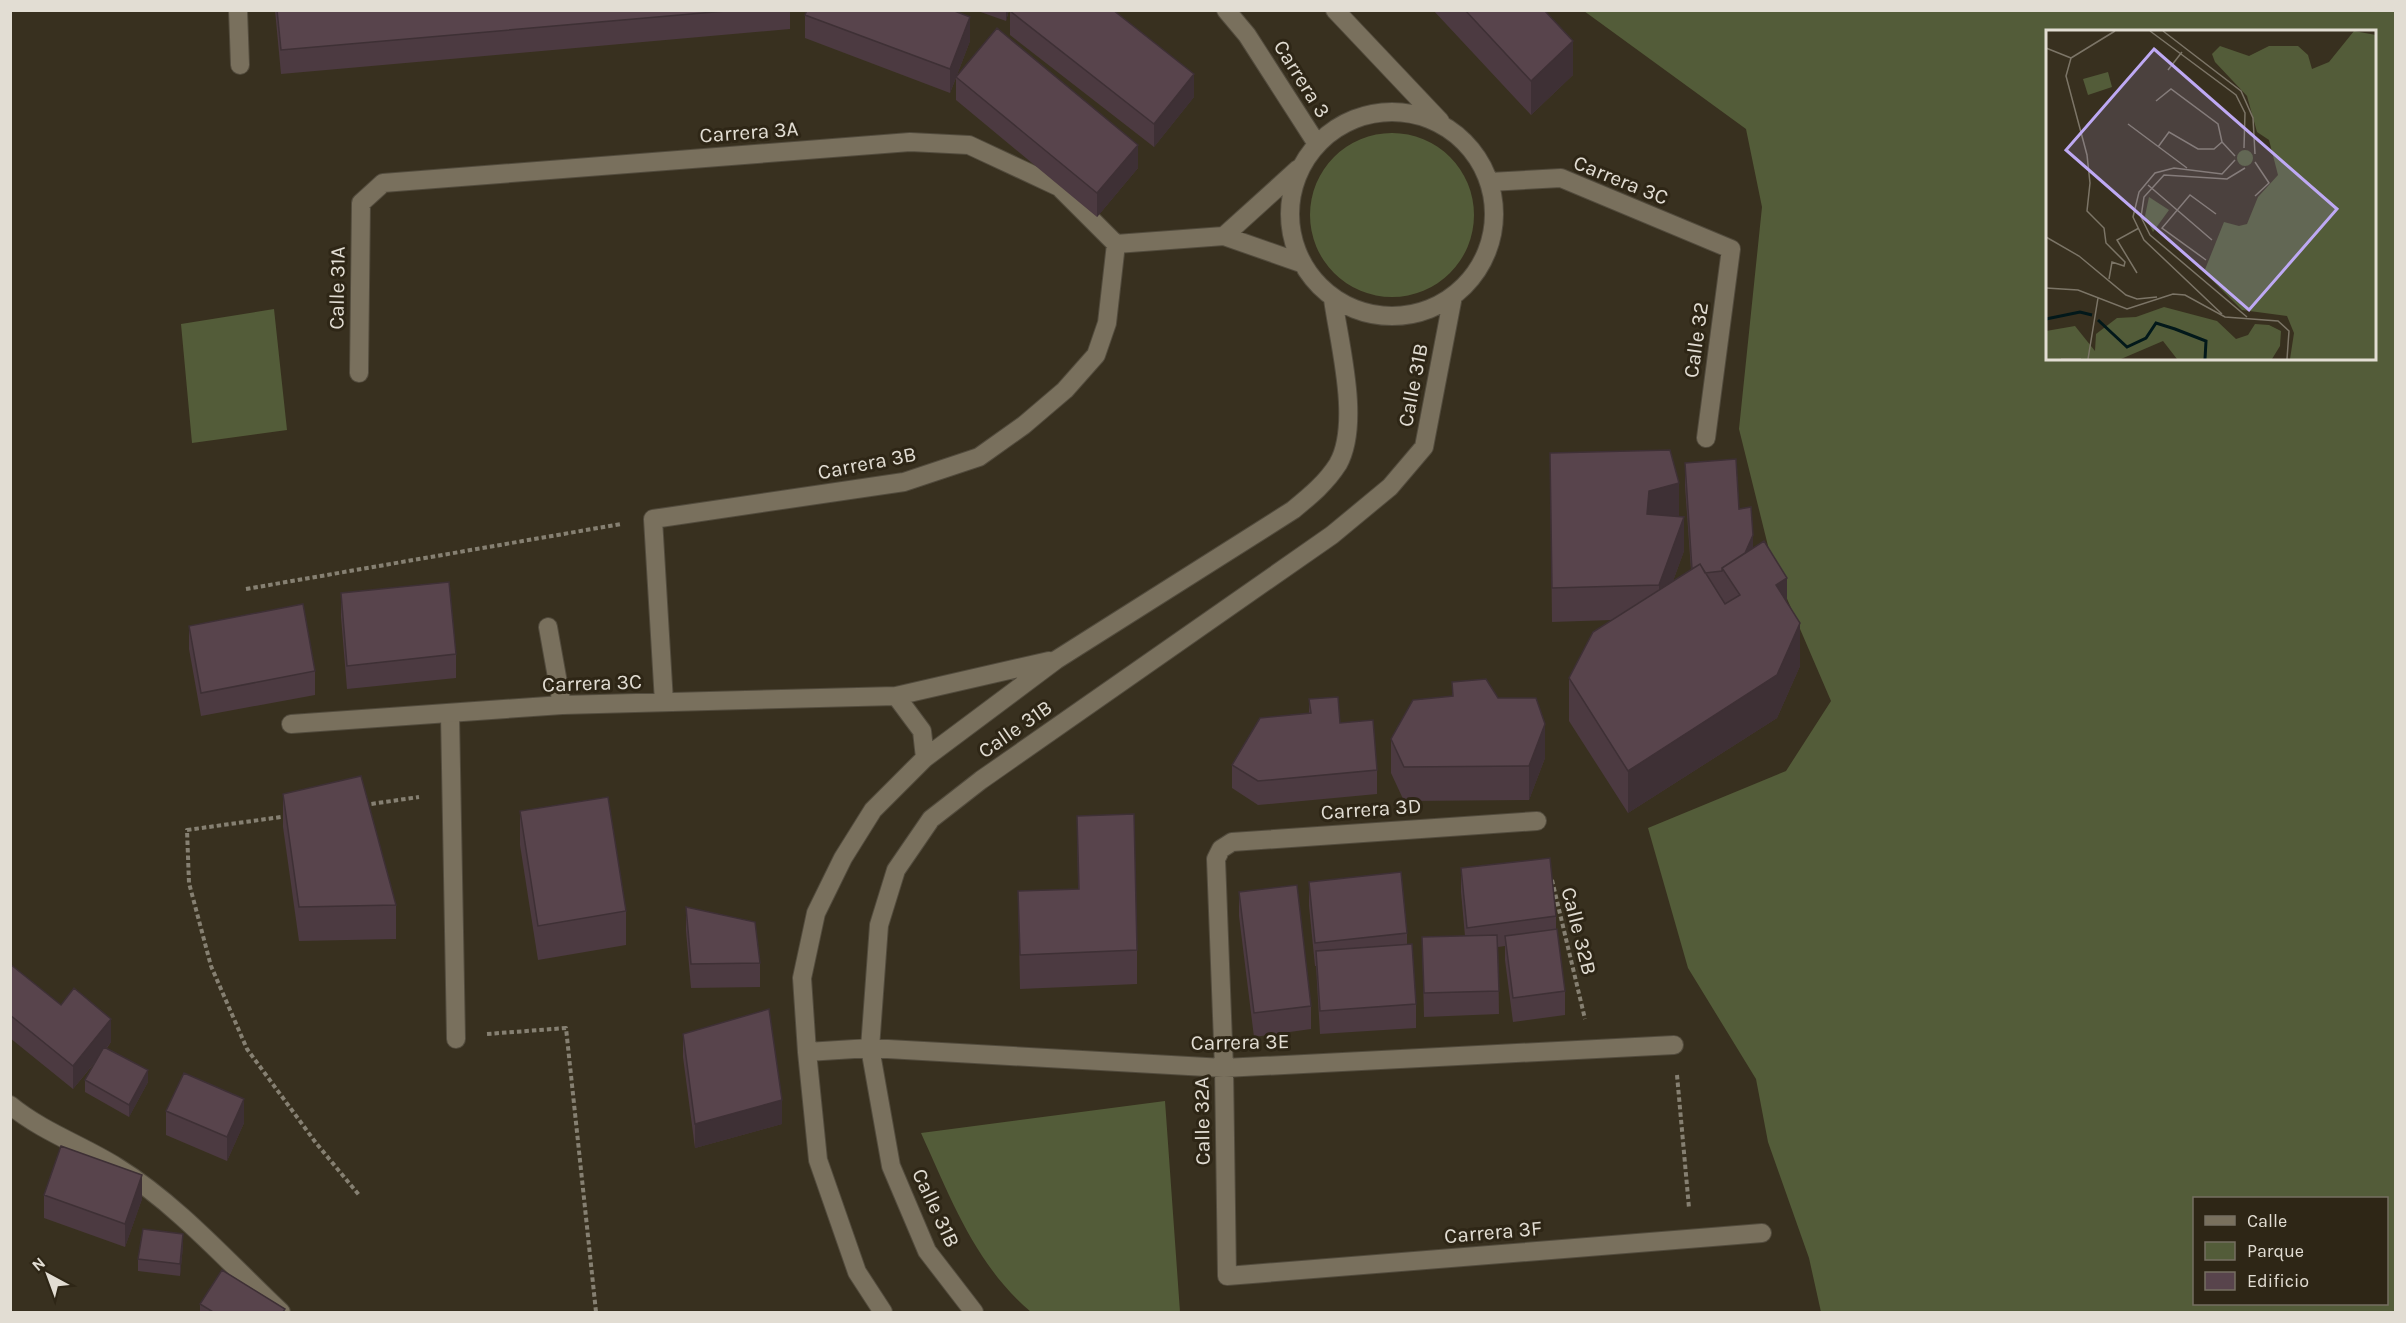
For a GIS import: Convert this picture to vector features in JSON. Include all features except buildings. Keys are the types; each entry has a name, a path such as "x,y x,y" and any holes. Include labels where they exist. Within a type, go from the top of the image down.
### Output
{"street":[{"path":"238,10 240,65"},
{"name":"Carrera 3","path":"1226,10 1247,35 1317,144"},
{"path":"1335,10 1443,124 1463,140 1474,153 1490,182 1494,207 1493,232 1485,256 1472,279 1453,296 1431,309 1406,316 1381,316 1355,310 1333,299 1320,289 1301,263 1289,226 1291,192 1301,167 1317,144 1338,127 1372,114 1390,111 1417,114 1443,124"},
{"name":"Carrera 3A","path":"360,203 383,183 910,142 969,145 1059,187 1116,244"},
{"path":"1224,236 1301,167"},
{"name":"Carrera 3C","path":"1490,182 1561,178 1731,249"},
{"name":"Calle 31A","path":"359,373 360,203"},
{"path":"1116,244 1224,236 1301,263"},
{"name":"Carrera 3B","path":"653,519 904,482 979,457 1024,425 1065,390 1096,355 1107,323 1116,244"},
{"name":"Calle 32","path":"1706,438 1731,249"},
{"name":"Calle 31B","path":"974,1312 927,1251 891,1166 870,1048 879,925 896,870 931,819 981,780 1332,536 1390,487 1424,447 1453,296"},
{"name":"Calle 31B","path":"883,1312 857,1272 818,1160 802,978 816,913 843,858 873,810 925,758 1056,660 1293,510 1323,485 1339,462 1349,414 1333,299"},
{"path":"653,519 664,702"},
{"path":"548,627 562,705"},
{"name":"Carrera 3C","path":"291,724 562,705 896,696 1056,660"},
{"path":"896,696 922,731 925,758"},
{"path":"450,714 449,793 456,1039"},
{"name":"Carrera 3D","path":"1216,859 1221,849 1232,842 1537,821"},
{"name":"Calle 32A","path":"1216,859 1224,1068 1227,1276"},
{"name":"Carrera 3E","path":"807,1052 870,1048 1224,1068 1674,1045"},
{"path":"10,1105 33,1123 118,1167 186,1221 281,1312"},
{"name":"Carrera 3F","path":"1227,1276 1762,1233"}],"path":[{"path":"246,589 653,519"},
{"path":"358,806 449,793"},
{"path":"290,815 187,830 189,883 211,966 247,1049 316,1143 360,1196"},
{"name":"Calle 32B","path":"1551,878 1592,1049"},
{"path":"456,1039 501,1032 566,1028 596,1312"},
{"path":"1674,1045 1692,1239"}],"green space":[{"path":"1584,11 2395,11 2395,1312 1821,1312 1809,1258 1768,1142 1756,1079 1688,968 1648,828 1786,771 1831,701 1773,566 1739,429 1762,207 1746,129"},
{"path":"1392,133 1423,139 1450,157 1468,184 1474,215 1468,246 1450,273 1423,291 1392,297 1361,291 1334,273 1316,246 1310,215 1316,184 1334,157 1361,139"},
{"path":"274,309 287,430 192,443 181,324"},
{"path":"1165,1101 1180,1312 1031,1312 995,1274 980,1252 954,1206 921,1133"}]}
